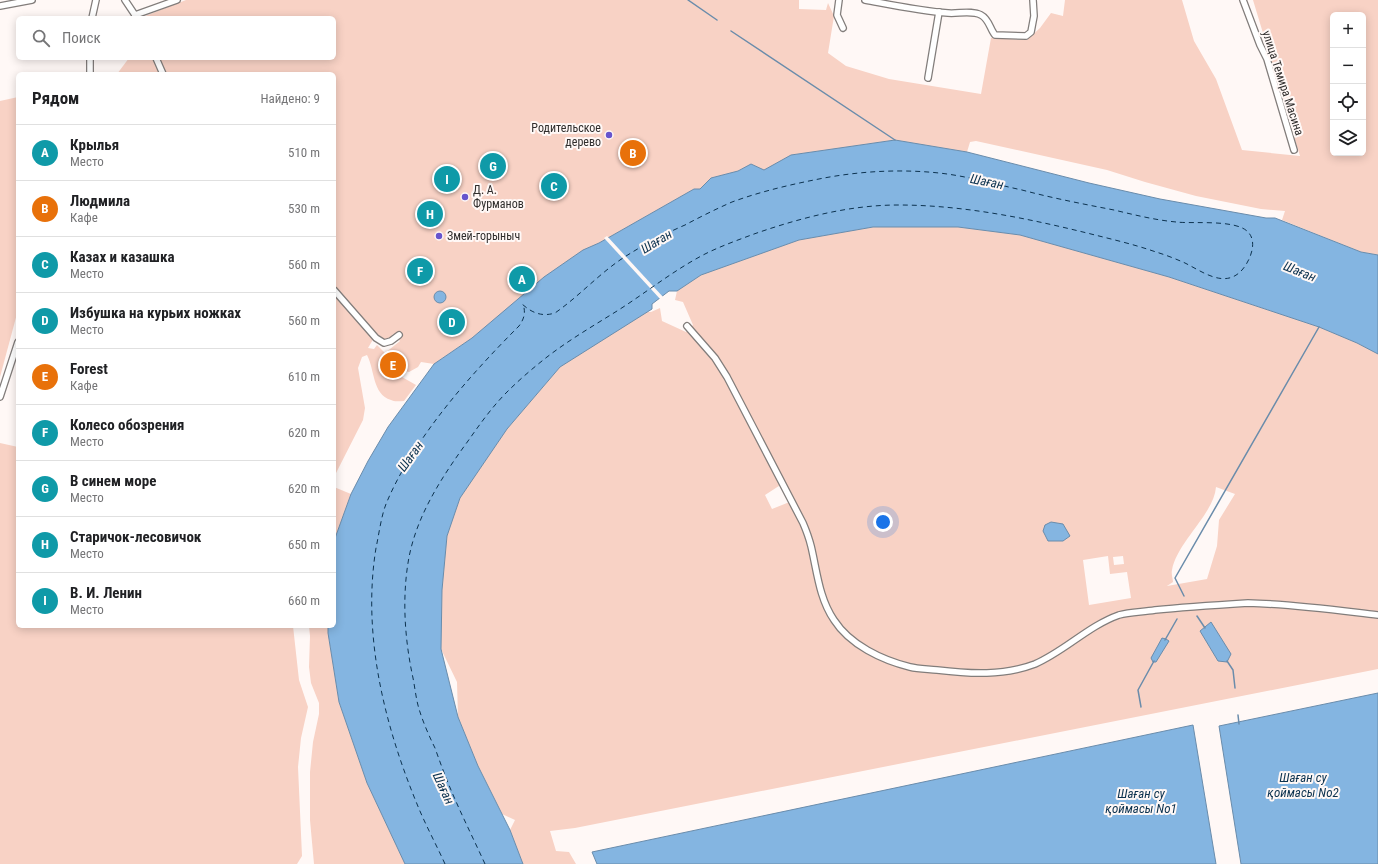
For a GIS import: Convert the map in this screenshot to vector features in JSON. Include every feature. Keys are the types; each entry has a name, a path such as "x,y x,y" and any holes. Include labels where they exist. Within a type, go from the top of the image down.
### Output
{"street":[{"path":"0,6 32,0"},
{"path":"92,16 96,0"},
{"path":"125,0 135,16"},
{"path":"138,16 177,0"},
{"path":"839,0 837,15 843,28"},
{"path":"865,0 939,12 975,13 987,20 995,35 1026,36 1031,32 1034,16 1033,0"},
{"name":"улица Темира Масина","path":"1243,0 1260,45 1267,59 1294,150"},
{"path":"928,78 939,12"},
{"path":"90,60 90,72"},
{"path":"157,60 162,72"},
{"path":"336,292 376,338 384,343 391,341 399,335"},
{"path":"687,326 715,358 727,376 798,512 810,545 826,607 834,621 842,631 858,644 876,655 911,667 953,672 1003,672 1036,663 1066,647 1089,631 1111,619 1129,613 1254,603 1279,604 1378,615"},
{"path":"0,397 16,348"}],"shaded area":[{"path":"186,0 799,0 799,9 826,10 828,3 834,16 828,53 846,66 889,79 981,94 991,38 1027,40 1040,28 1051,13 1063,16 1065,0 1182,0 1194,41 1216,79 1242,150 1300,156 1253,0 1378,0 1378,255 1361,252 1282,220 1285,211 1261,209 1196,196 1107,170 976,141 970,142 967,152 895,140 791,155 764,171 751,164 738,171 711,178 700,189 694,189 581,252 548,275 488,326 434,364 421,362 418,367 409,372 400,370 395,372 416,385 404,401 392,401 380,393 367,355 362,357 358,368 365,408 363,420 336,473 336,72 118,72 128,60 336,60 336,16 145,16","holes":["393,334 400,341 385,353 377,345 374,349 368,348 375,336 383,341 390,339"]},
{"path":"16,97 16,317 0,377 0,101"},
{"path":"873,227 958,227 1020,235 1169,277 1319,327 1357,343 1378,354 1378,669 575,828 550,831 556,851 569,852 576,864 523,864 510,830 515,820 502,814 478,766 458,717 457,682 441,649 442,590 447,536 460,498 507,429 560,367 645,312 651,312 660,308 662,321 686,332 693,325 683,302 675,300 677,291 701,275 799,240","holes":["782,484 792,501 772,509 765,495","1216,487 1235,494 1219,520 1217,546 1207,579 1167,586 1173,582 1172,570 1175,560 1203,518 1214,497","1108,556 1110,574 1127,572 1131,598 1089,605 1083,560","1123,556 1124,564 1114,565 1113,557"]},
{"path":"0,443 16,447 16,628 293,628 299,680 308,707 301,738 298,767 302,856 297,864 0,864"},
{"path":"336,488 351,494 336,535"},
{"path":"309,628 328,628 339,702 367,783 405,864 314,864 310,820 310,772 313,742 319,714 319,703 311,683 309,667"}],"water":[{"name":"Шаған","path":"895,140 967,152 1089,183 1160,199 1266,218 1275,218 1361,252 1378,255 1378,354 1357,343 1319,327 1169,277 1020,235 958,227 873,227 799,240 701,275 677,291 669,291 652,304 652,309 560,367 507,429 460,498 447,536 442,590 441,649 458,717 478,766 510,830 523,864 405,864 367,783 339,702 328,633 328,628 336,628 336,535 351,494 368,461 388,427 434,364 472,338 544,277 583,250 599,243 694,189 700,189 711,178 738,171 751,164 764,170 791,155"},
{"path":"438,291 442,291 446,297 442,303 438,303 434,299 434,295"},
{"path":"1051,522 1063,524 1070,536 1063,541 1048,541 1043,531 1045,525"},
{"path":"1211,622 1231,654 1227,662 1218,661 1200,631"},
{"path":"1162,638 1169,641 1156,662 1153,662 1151,658"},
{"name":"Шаған су қоймасы No2","path":"1378,693 1378,864 1241,864 1219,726"},
{"name":"Шаған су қоймасы No1","path":"1193,725 1216,864 597,864 592,852"}],"pier":[{"path":"607,236 664,298 661,300 604,238"}],"waterway":[{"path":"688,0 717,20"},
{"path":"731,31 895,140"},
{"path":"1184,596 1175,578 1319,327"},
{"path":"1197,616 1205,628"},
{"path":"1165,640 1177,619"},
{"path":"1141,707 1138,690 1154,661"},
{"path":"1227,661 1233,670 1235,688"},
{"path":"1238,715 1239,724"}],"ferry route":[{"path":"485,864 451,791 419,709 406,635 406,577 411,546 423,514 448,469 496,404 516,383 542,361 572,339 628,304 682,267 705,254 771,228 807,218 861,207 898,205 948,207 1022,218 1148,249 1171,257 1206,274 1221,279 1235,276 1242,270 1248,262 1253,246 1251,236 1248,232 1234,225 1176,222 1153,219 960,176 910,171 867,172 801,183 766,191 732,202 644,245 628,255 603,273 555,313 546,315 537,313 522,304"},
{"path":"445,864 420,812 405,774 386,711 374,646 372,580 376,548 381,520 386,504 397,480 411,456 444,409 481,365 519,326 524,316 523,304"}],"place":[{"name":"Родительское дерево","path":"609,135"},
{"name":"Людмила","path":"633,153"},
{"name":"В синем море","path":"493,166"},
{"name":"В. И. Ленин","path":"447,179"},
{"name":"Казах и казашка","path":"554,186"},
{"name":"Д. А. Фурманов","path":"465,197"},
{"name":"Старичок-лесовичок","path":"430,214"},
{"name":"Змей-горыныч","path":"439,236"},
{"name":"Колесо обозрения","path":"420,271"},
{"name":"Крылья","path":"522,279"},
{"name":"Избушка на курьих ножках","path":"452,322"},
{"name":"Forest","path":"393,365"}]}
